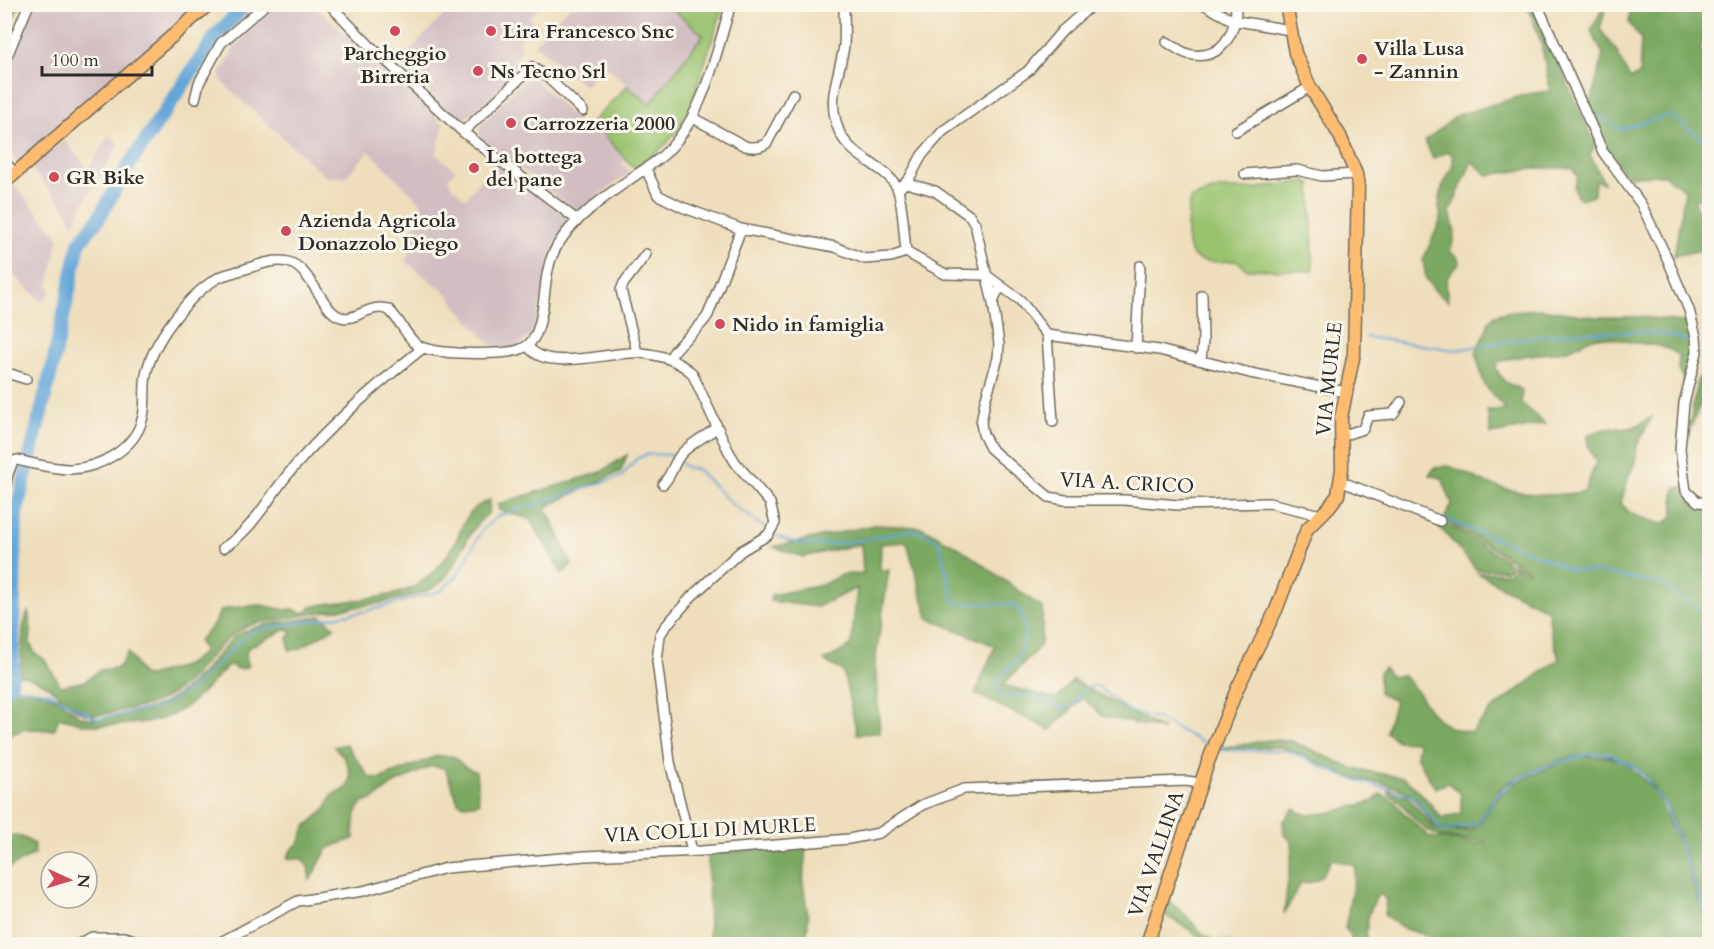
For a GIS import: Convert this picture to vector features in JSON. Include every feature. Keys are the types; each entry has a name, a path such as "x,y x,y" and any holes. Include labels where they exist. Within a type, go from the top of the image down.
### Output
{"main road":[{"path":"4,183 209,4"},
{"name":"VIA MURLE","path":"1203,776 1237,689 1276,610 1307,529 1338,495 1342,469 1341,418 1354,353 1358,186 1356,174 1340,136 1310,87 1295,53 1286,4"},
{"name":"VIA VALLINA","path":"1147,945 1203,776"}],"street":[{"path":"4,63 29,4"},
{"path":"195,99 199,83 220,43 266,4"},
{"path":"329,4 369,45 463,132 577,220"},
{"path":"4,494 10,466 17,460 55,468 87,467 112,457 136,434 143,419 146,376 159,343 183,309 204,288 220,277 271,262 291,263 303,271 337,316 348,318 374,308 386,309 392,313 415,344 423,348 446,352 485,353 513,352 528,346 539,326 550,258 560,240 577,220 672,148 693,118 701,99 731,4"},
{"path":"844,4 844,43 833,93 839,130 844,141 856,154 902,186"},
{"path":"906,252 902,186 922,156 943,131 1028,71 1062,31 1093,4"},
{"path":"1203,4 1236,21 1290,30"},
{"path":"1167,42 1188,54 1209,54 1227,41 1236,21 1236,4"},
{"path":"1537,4 1603,152 1641,204 1689,310 1696,337 1697,352 1684,403 1680,448 1686,491 1698,502 1710,503"},
{"path":"463,132 532,67 547,77 583,111"},
{"path":"1236,131 1310,87"},
{"path":"693,118 746,146 760,147 767,143 793,94"},
{"path":"4,161 15,174"},
{"path":"646,169 658,195 682,207 741,229 835,247 865,259 891,257 906,252 945,274 986,275 1025,305 1047,335 1053,422"},
{"path":"1245,174 1297,170 1322,176 1356,174"},
{"name":"VIA A. CRICO","path":"902,186 935,191 970,216 975,224 993,303 999,344 998,358 981,423 982,434 990,448 1049,497 1065,500 1124,500 1178,505 1269,503 1321,514"},
{"path":"670,358 682,340 702,324 708,315 741,229"},
{"path":"637,352 621,290 646,254"},
{"path":"1136,348 1140,266"},
{"path":"993,303 1002,286"},
{"path":"1201,360 1202,295"},
{"path":"1047,335 1159,350 1250,373 1346,392"},
{"path":"528,346 534,355 547,359 573,359 637,352 670,358 692,373 735,462 770,503 775,518 770,531 741,551 692,596 660,635 657,661 670,762 692,851"},
{"path":"224,548 236,540 262,511 275,489 295,465 369,391 423,348"},
{"path":"4,372 26,379"},
{"path":"1341,436 1363,429 1368,416 1393,414 1401,402"},
{"path":"663,484 670,477 680,455 717,428"},
{"path":"1340,481 1440,521"},
{"name":"VIA COLLI DI MURLE","path":"217,945 298,901 363,891 446,868 585,856 830,841 874,834 890,827 922,805 964,789 1186,781 1200,783 1203,776"},
{"path":"79,945 92,937 124,937 149,945"}],"shaded area":[{"path":"33,5 203,5 22,162 16,161 5,145 4,84"},
{"path":"276,5 314,5 444,124 436,155 455,170 448,179 465,199 495,162 570,220 554,245 534,331 518,346 495,349 449,295 406,262 422,204 369,151 346,177 326,177 220,78 221,71 232,54 232,50"},
{"path":"453,5 541,5 529,18 534,23 518,41 521,47 515,73 463,120 455,118 399,62"},
{"path":"571,5 668,5 703,34 650,105 604,64 585,86 534,44"},
{"path":"534,79 585,128 592,122 626,158 622,163 630,172 577,212 483,140 479,134 480,125 524,80"},
{"path":"110,134 119,145 80,209 74,224 69,213 31,168 64,140 88,169"},
{"path":"14,185 59,237 49,285 51,292 42,302 5,267 5,191"}],"green space":[{"path":"4,5 19,5 5,38"},
{"path":"668,5 724,5 684,121 666,144 635,169 592,122 627,86 650,104 703,35"},
{"path":"1527,5 1533,5 1596,144 1590,155 1604,183 1595,181 1594,195 1581,199 1577,197 1574,187 1578,176 1572,168 1540,168 1487,175 1472,161 1450,212 1455,233 1450,252 1457,256 1460,264 1448,276 1446,289 1448,301 1436,292 1426,279 1423,260 1441,219 1439,206 1442,188 1453,165 1453,155 1447,152 1433,159 1425,141 1458,115 1527,94 1550,91 1541,41"},
{"path":"1604,5 1607,5 1600,29 1616,50 1630,79 1639,75 1641,39 1629,23 1630,8 1633,5 1705,5 1701,51 1707,59 1709,58 1709,196 1694,200 1707,235 1707,249 1674,256 1685,190 1664,175 1630,176 1621,170 1603,144 1586,106 1592,98 1603,54 1591,31"},
{"path":"1306,181 1311,183 1313,271 1246,269 1238,261 1209,262 1195,257 1190,252 1187,231 1191,198 1219,189 1251,189"},
{"path":"1541,309 1597,317 1643,317 1690,323 1695,342 1687,386 1678,369 1679,355 1673,351 1610,338 1593,338 1563,351 1506,359 1498,362 1496,369 1505,382 1522,390 1521,403 1545,424 1491,434 1487,410 1506,410 1485,386 1475,352 1489,321 1495,315 1511,311"},
{"path":"1709,336 1709,382 1688,435 1697,381 1706,369 1707,337"},
{"path":"1652,417 1637,446 1635,464 1629,475 1621,503 1631,514 1662,524 1672,518 1674,490 1682,486 1692,503 1709,507 1709,930 1686,856 1666,807 1639,771 1622,760 1601,754 1577,756 1529,773 1502,788 1479,821 1472,827 1457,830 1436,828 1414,800 1400,789 1340,773 1290,750 1281,747 1220,749 1269,740 1292,741 1352,768 1404,778 1421,793 1442,818 1461,813 1461,794 1448,783 1435,788 1416,756 1418,742 1398,741 1386,732 1395,701 1379,693 1379,673 1384,668 1391,677 1403,675 1438,720 1458,730 1472,732 1490,711 1559,659 1551,633 1548,610 1478,573 1508,573 1514,568 1512,563 1526,572 1528,570 1466,532 1443,521 1452,504 1442,478 1429,475 1434,468 1448,466 1487,483 1523,493 1548,495 1585,491 1596,462 1588,446 1588,434 1612,427 1623,429 1634,427"},
{"path":"627,455 621,471 546,507 572,565 562,574 530,519 499,510 498,504 601,472"},
{"path":"490,500 489,513 473,529 447,575 432,589 405,598 257,623 244,628 221,645 182,686 153,703 104,714 86,714 73,707 46,685 20,675 23,628 28,611 31,629 30,643 35,653 44,659 61,686 85,681 100,670 120,666 128,652 142,675 149,676 186,665 203,653 198,641 215,623 220,611 228,608 261,605 286,610 293,609 302,613 308,611 310,607 383,596 416,586 432,573 446,556 470,513"},
{"path":"1436,523 1472,538 1505,559 1510,568 1477,570"},
{"path":"874,525 921,527 961,549 1043,608 1041,645 1003,685 1057,699 1073,680 1164,730 1102,716 1083,698 1050,730 975,694 995,646 928,618 907,542 881,544 880,570 889,570 875,663 880,733 857,734 843,671 824,661 851,646 857,588 817,607 770,601 771,595 822,585 841,575 863,573 861,544 803,557 773,547"},
{"path":"321,616 335,627 299,649 289,650 288,638 292,633 289,628 249,647 246,652 248,666 235,669 233,665 228,666 195,699 172,715 132,724 109,725 87,725 59,718 54,730 23,730 5,739 5,687 48,695 62,702 78,715 90,719 148,709 179,694 234,637 265,625"},
{"path":"346,744 369,777 379,779 437,756 453,756 465,767 476,772 479,803 464,805 458,802 445,768 431,766 392,785 374,799 361,804 356,814 353,834 355,838 328,848 310,880 308,866 302,859 287,858 291,850 300,842 305,827 325,810 332,795 345,789 349,783 348,766 334,747"},
{"path":"1582,756 1610,757 1622,761 1656,792 1680,847 1704,917 1709,944 1438,944 1437,939 1405,929 1384,915 1386,900 1382,895 1378,895 1371,907 1368,919 1366,944 1352,944 1351,936 1345,928 1356,868 1354,865 1332,859 1317,880 1301,883 1284,914 1292,848 1291,840 1284,835 1283,822 1293,809 1307,815 1328,813 1374,801 1380,794 1394,801 1429,837 1485,844 1485,841 1435,835 1424,828 1400,802 1389,794 1389,788 1407,796 1435,830 1470,831 1479,824 1492,803 1510,785 1568,759"},
{"path":"13,835 34,844 35,854 5,870 5,838"},
{"path":"806,845 803,883 808,917 807,939 792,936 789,944 709,944 708,854"},
{"path":"1167,900 1214,941 1235,944 1205,944 1190,930 1165,915"}],"waterway":[{"path":"4,691 11,682 12,674 16,513 53,364 79,243 99,218 127,168 217,34 247,4"},
{"path":"1589,110 1620,129 1670,115 1710,145"},
{"path":"1366,337 1456,350 1576,332 1639,332 1668,335 1690,342"},
{"path":"8,687 47,692 98,719 160,707 189,690 252,631 367,611 441,591 458,575 482,530 498,516 622,476 636,459 648,454 671,455 674,458"},
{"path":"679,462 686,467 698,470 732,504 768,530"},
{"path":"1443,519 1572,570 1598,572 1661,584 1710,617"},
{"path":"773,533 787,540 804,544 822,544 841,543 912,530 923,532 939,542 954,603 1012,604 1022,614 1025,636 1019,656 995,685 1000,694 1040,698 1063,709 1074,705 1083,689 1096,685 1130,712 1154,717 1210,746"},
{"path":"1218,750 1289,751 1343,776 1414,797 1442,831 1478,823 1494,798 1517,779 1549,765 1589,754 1610,754 1636,768 1647,779 1665,805 1710,926"}],"place":[{"name":"Parcheggio Birreria","path":"395,31"},
{"name":"Lira Francesco Snc","path":"491,31"},
{"name":"Villa Lusa - Zannin","path":"1362,59"},
{"name":"Ns Tecno Srl","path":"478,71"},
{"name":"Carrozzeria 2000","path":"511,123"},
{"name":"La bottega del pane","path":"474,168"},
{"name":"GR Bike","path":"54,177"},
{"name":"Azienda Agricola Donazzolo Diego","path":"286,231"},
{"name":"Nido in famiglia","path":"720,324"}]}
